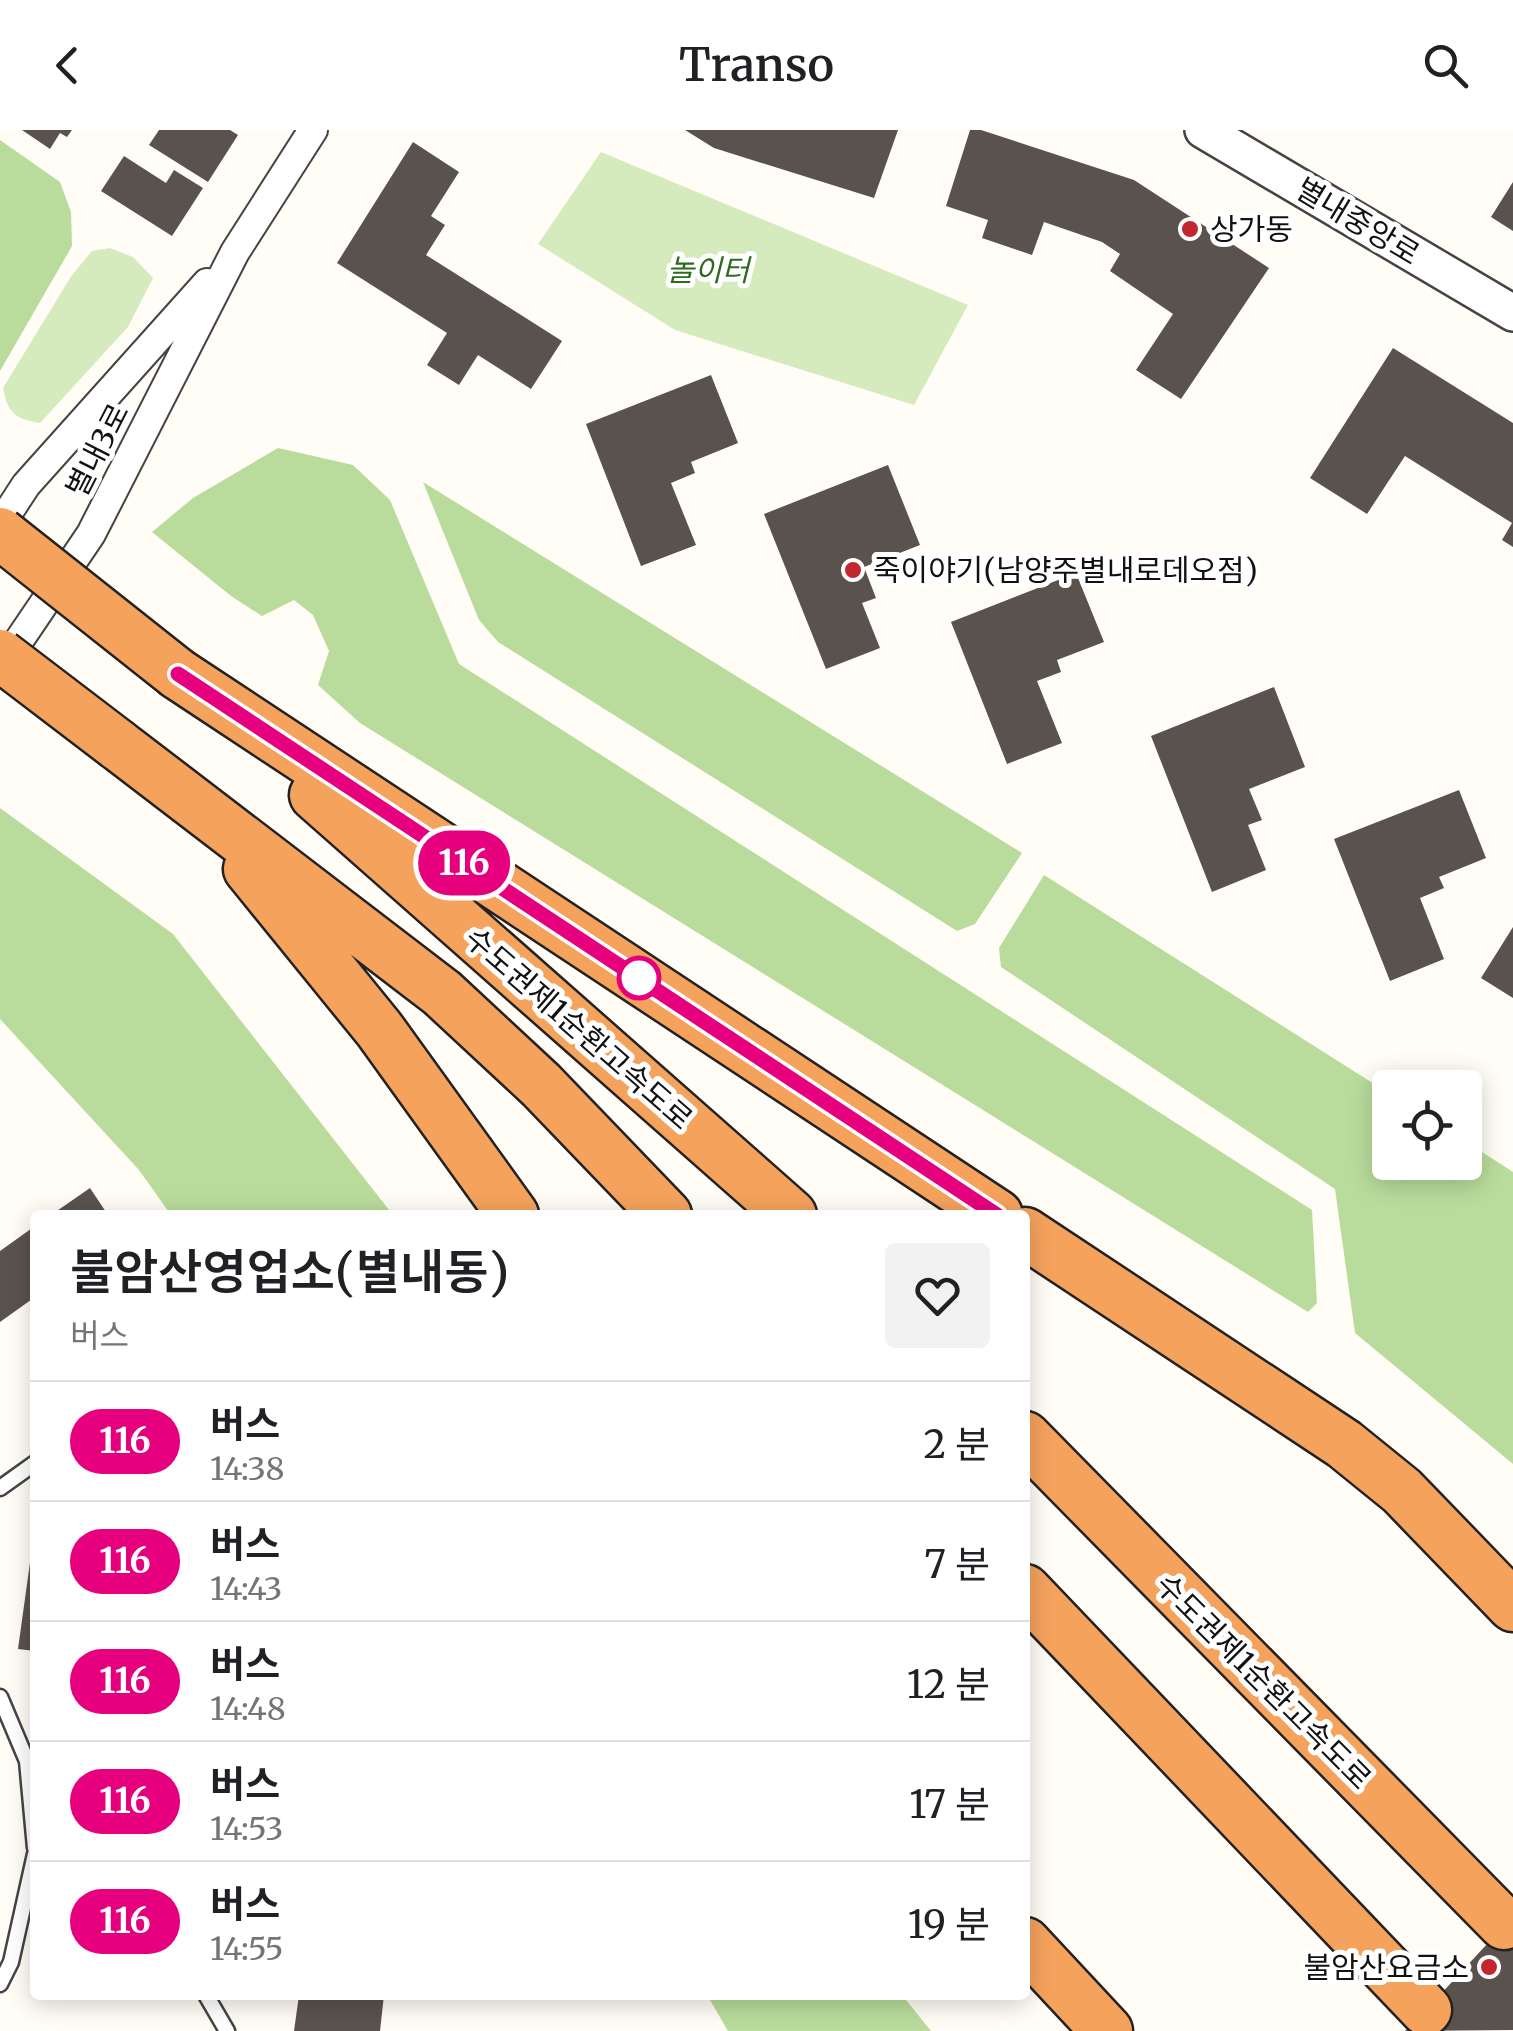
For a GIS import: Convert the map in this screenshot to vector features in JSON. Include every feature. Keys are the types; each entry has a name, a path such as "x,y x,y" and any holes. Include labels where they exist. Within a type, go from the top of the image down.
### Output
{"highway":[{"name":"수도권제1순환고속도로","path":"0,533 178,674 785,1210"},
{"path":"0,654 442,993 542,1085 661,1210"},
{"path":"178,674 989,1210"},
{"path":"118,745 242,860 379,1029 509,1210"},
{"path":"1030,1237 1344,1444 1402,1490 1513,1606"},
{"name":"수도권제1순환고속도로","path":"1030,1443 1504,1924"},
{"path":"1030,1595 1426,2010"},
{"path":"1030,1947 1107,2031"}],"street":[{"name":"별내3로","path":"0,668 90,534 235,252 314,130"},
{"name":"별내중앙로","path":"1203,130 1513,313"},
{"name":"별내3로","path":"0,525 26,485 235,252"}],"lane":[{"path":"0,1488 30,1466"},
{"path":"0,1698 30,1775"},
{"path":"0,1984 29,1908"},
{"path":"209,2000 227,2031"}],"green space":[{"path":"0,140 60,182 71,212 72,246 0,371"},
{"name":"놀이터","path":"601,152 968,305 914,405 675,330 538,244"},
{"path":"110,248 133,257 153,278 128,327 40,423 19,417 10,409 3,388 72,275 92,251"},
{"path":"278,448 353,465 390,500 459,664 1312,1210 1317,1303 1308,1312 360,723 318,685 329,651 313,615 294,600 262,616 152,532 193,498"},
{"path":"423,482 1022,853 975,924 957,931 498,642 479,620"},
{"path":"0,808 173,934 389,1210 167,1210 139,1170 0,1019"},
{"path":"1044,875 1372,1083 1372,1180 1482,1180 1482,1152 1513,1172 1513,1464 1355,1333 1335,1189 1001,967 999,948"},
{"path":"710,2000 906,2000 931,2031 728,2031"}],"building":[{"path":"22,130 72,130 67,137 60,133 50,149"},
{"path":"159,130 230,130 238,135 208,182 149,145"},
{"path":"685,130 898,130 874,198 714,148"},
{"path":"970,130 981,130 1134,180 1269,268 1181,399 1136,370 1173,314 1110,271 1120,254 1102,242 1044,222 1032,255 982,238 988,220 946,206"},
{"path":"413,142 459,172 431,216 445,225 426,255 562,341 531,389 478,355 459,385 427,365 447,333 337,263"},
{"path":"124,156 166,183 174,170 203,188 172,236 101,191"},
{"path":"1513,182 1513,231 1491,217"},
{"path":"1393,348 1513,423 1513,547 1502,540 1512,523 1405,456 1367,514 1310,478"},
{"path":"711,375 738,443 691,462 695,473 671,483 696,545 641,566 586,424"},
{"path":"888,465 920,545 864,567 876,598 862,603 880,648 826,669 764,514"},
{"path":"1076,573 1104,642 1057,660 1061,672 1037,681 1062,743 1007,764 951,622"},
{"path":"1274,687 1305,767 1249,789 1262,820 1248,825 1266,870 1212,892 1151,736"},
{"path":"1459,790 1486,858 1439,877 1444,888 1420,898 1444,959 1390,981 1334,839"},
{"path":"1513,927 1513,998 1481,978"},
{"path":"90,1188 105,1210 58,1210"},
{"path":"30,1230 30,1301 0,1322 0,1251"},
{"path":"30,1563 30,1650 18,1649"},
{"name":"불암산요금소","path":"1513,1916 1513,2030 1405,2031 1426,2010"},
{"path":"298,2000 383,2000 380,2031 294,2031"}],"bus line":[{"name":"116","path":"178,674 989,1210"}],"place":[{"name":"상가동","path":"1190,229"},
{"name":"죽이야기(남양주별내로데오점)","path":"853,570"},
{"name":"불암산요금소","path":"1489,1967"}]}
